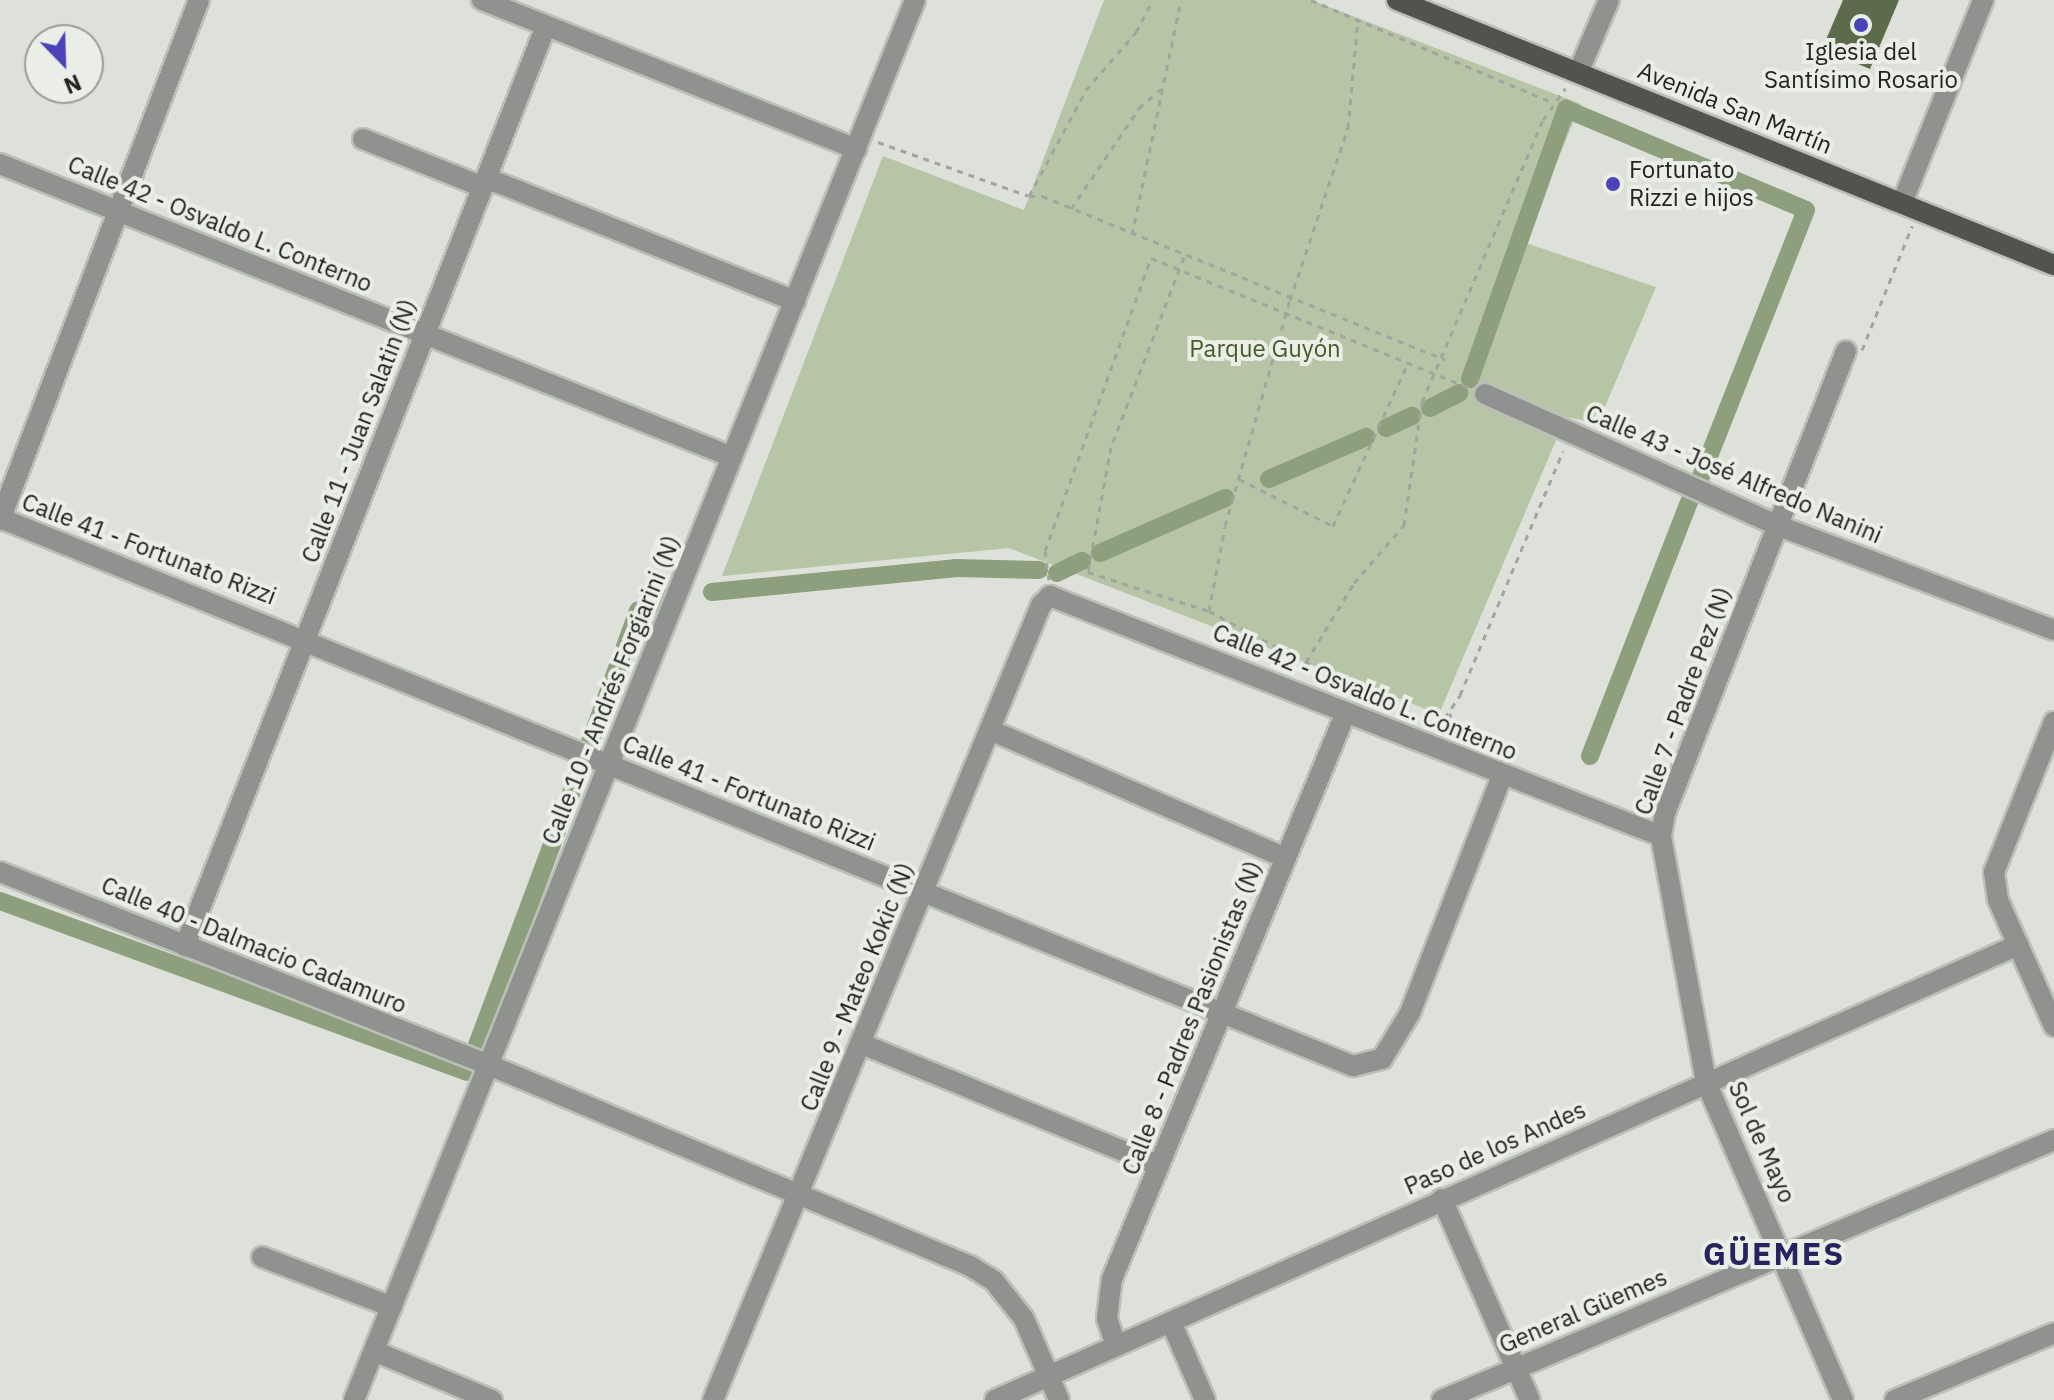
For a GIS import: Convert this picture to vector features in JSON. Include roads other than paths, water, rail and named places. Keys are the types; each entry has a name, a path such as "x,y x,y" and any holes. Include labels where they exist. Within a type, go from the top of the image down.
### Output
{"main road":[{"name":"Avenida San Martín","path":"1397,0 2054,265"}],"street":[{"path":"0,519 199,0"},
{"path":"482,0 858,142"},
{"name":"Calle 10 - Andrés Forgiarini (N)","path":"354,1400 915,0"},
{"path":"1578,73 1609,0"},
{"path":"1910,206 1983,0"},
{"name":"Calle 11 - Juan Salatin (N)","path":"185,946 546,26"},
{"path":"363,139 485,182 795,301"},
{"name":"Calle 42 - Osvaldo L. Conterno","path":"0,164 732,457"},
{"name":"Calle 7 - Padre Pez (N)","path":"1706,1082 1661,836 1665,813 1846,351"},
{"name":"Calle 43 - José Alfredo Nanini","path":"1485,394 1776,525 2054,630"},
{"name":"Calle 41 - Fortunato Rizzi","path":"0,519 306,638 609,765 1353,1066 1367,1066 1388,1053 1410,1013 1502,776"},
{"name":"Calle 42 - Osvaldo L. Conterno","path":"1050,596 1661,836"},
{"name":"Calle 9 - Mateo Kokic (N)","path":"713,1400 1041,605 1050,596"},
{"name":"Calle 8 - Padres Pasionistas (N)","path":"1116,1346 1107,1300 1346,712"},
{"path":"2054,722 1994,872 1998,900 2054,1026"},
{"path":"990,730 1286,858"},
{"name":"Calle 40 - Dalmacio Cadamuro","path":"0,872 489,1065 970,1266 994,1281 1024,1319 1059,1400"},
{"name":"Paso de los Andes","path":"995,1400 2018,945"},
{"path":"862,1044 1159,1166"},
{"name":"Sol de Mayo","path":"1706,1082 1784,1256 1843,1400"},
{"name":"General Güemes","path":"1442,1400 2054,1140"},
{"path":"1442,1199 1530,1400"},
{"path":"262,1257 392,1307"},
{"path":"1171,1322 1205,1400"},
{"path":"1895,1400 2054,1333"},
{"path":"374,1351 492,1400"}],"waterway":[{"path":"1470,379 1566,109 1806,210 1700,479"},
{"path":"1430,408 1459,393"},
{"path":"1386,428 1412,416"},
{"path":"1269,479 1366,437"},
{"path":"1100,553 1225,498"},
{"path":"1590,756 1689,502"},
{"path":"1057,573 1082,561"},
{"path":"712,592 955,568 1039,570"},
{"path":"590,742 638,611 664,598"},
{"path":"477,1045 580,769"},
{"path":"0,901 467,1072"}],"place":[{"name":"Iglesia del Santísimo Rosario","path":"1861,25"},
{"name":"Fortunato Rizzi e hijos","path":"1613,184"}],"district":[{"name":"GÜEMES","path":"1774,1253"}],"park label":[{"name":"Parque Guyón","path":"1265,349"}]}
